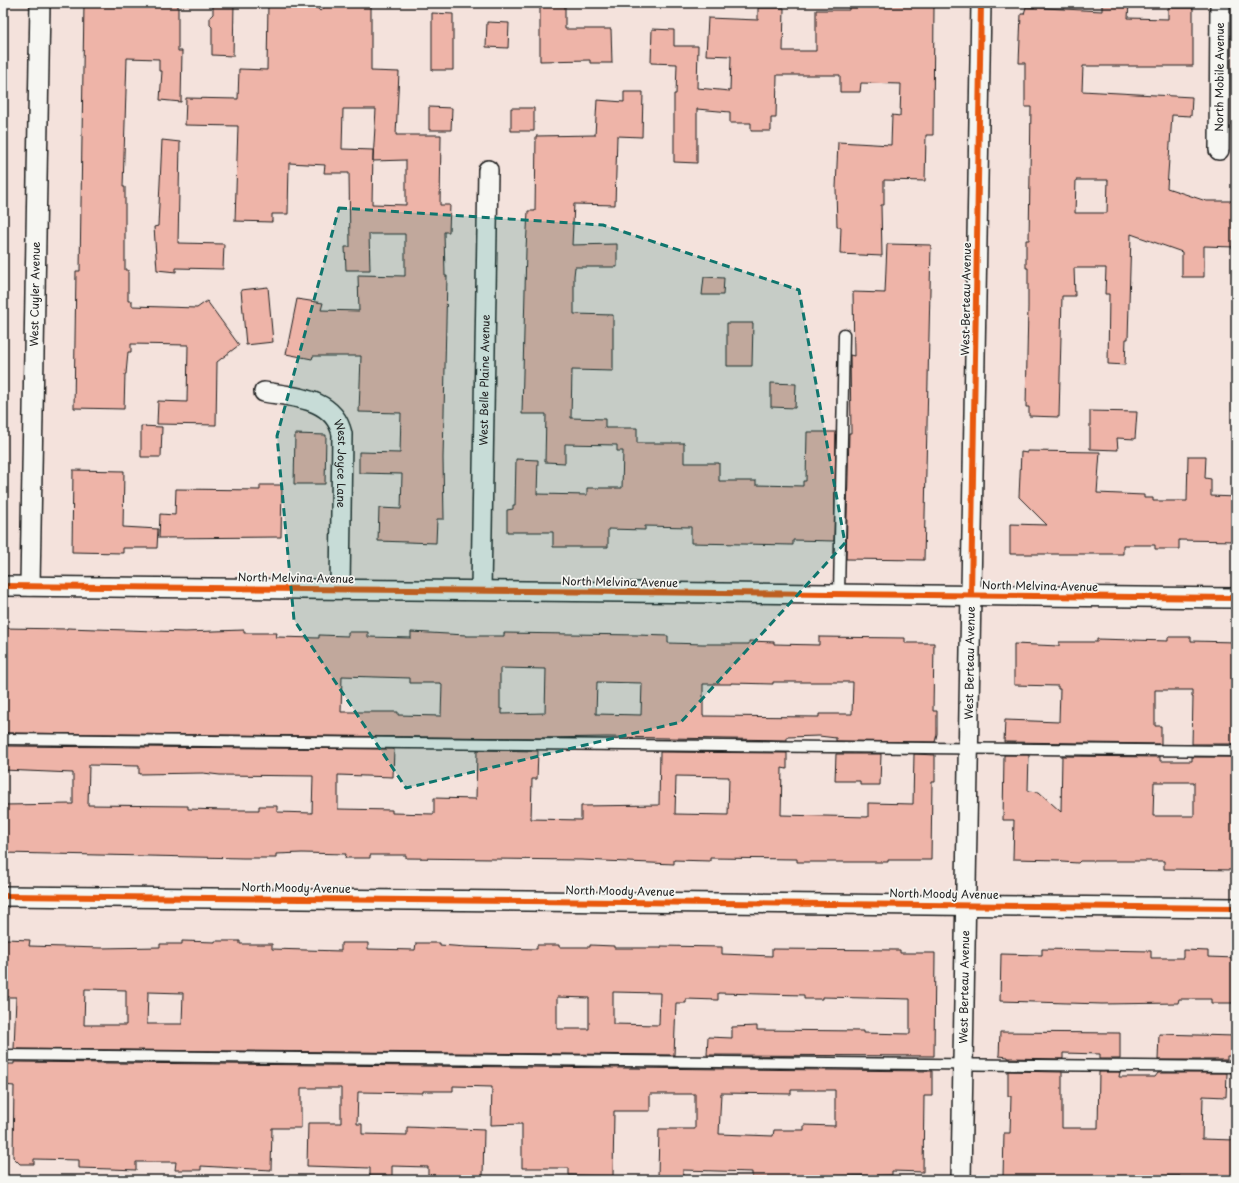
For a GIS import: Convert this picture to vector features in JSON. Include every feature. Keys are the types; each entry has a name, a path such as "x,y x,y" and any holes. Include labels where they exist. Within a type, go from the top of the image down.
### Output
{"street":[{"name":"West Cuyler Avenue","path":"30,586 40,3"},
{"name":"West Berteau Avenue","path":"961,1180 980,3"},
{"name":"North Mobile Avenue","path":"1219,150 1220,3"},
{"name":"West Belle Plaine Avenue","path":"481,590 488,170"},
{"name":"West Joyce Lane","path":"264,392 317,403 328,409 340,425 342,434 340,589"},
{"name":"North Melvina Avenue","path":"3,586 1236,598"},
{"name":"North Moody Avenue","path":"3,896 966,904 1236,908"}],"lane":[{"path":"839,594 844,334"},
{"path":"3,739 1236,751"},
{"path":"3,1055 1236,1067"}],"highlighted area":[{"path":"339,208 603,225 799,290 845,543 681,722 406,788 294,620 277,436"}],"building":[{"path":"84,3 178,3 178,51 182,51 181,102 160,100 162,71 159,71 159,59 127,58 123,187 125,187 125,270 128,270 128,301 132,301 132,306 197,308 207,301 239,345 217,362 216,425 157,424 158,401 187,402 188,345 131,344 131,352 128,352 125,374 124,409 74,408 76,271 80,271"},
{"path":"213,3 234,3 233,56 212,55 212,27 210,25 210,17 213,14"},
{"path":"268,3 314,5 320,11 328,4 371,4 371,71 399,72 396,135 441,135 440,205 450,205 449,232 444,232 445,276 447,276 443,458 444,519 437,519 436,543 378,541 379,508 401,509 402,474 359,473 359,452 400,453 401,413 359,412 361,356 313,356 312,359 286,354 297,299 323,303 321,310 359,311 358,275 405,276 405,234 369,234 370,270 346,270 345,247 350,247 349,173 324,173 325,165 289,163 288,214 272,214 272,222 235,221 238,126 185,125 186,98 238,99 239,69 267,70","holes":["343,109 376,109 373,161 406,160 406,205 372,204 373,150 342,149"]},
{"path":"1102,3 1129,3 1128,18 1168,19 1168,8 1193,8 1193,66 1083,66 1082,91 1192,97 1191,116 1172,115 1167,188 1206,201 1234,201 1234,247 1204,246 1204,277 1182,277 1182,252 1131,234 1128,339 1126,339 1125,365 1108,364 1109,294 1105,294 1106,268 1074,268 1075,296 1062,296 1059,417 1029,416 1029,407 1026,407 1028,268 1026,268 1026,240 1029,240 1031,107 1025,107 1025,63 1019,63 1021,14 1024,14 1026,7 1102,11","holes":["1076,180 1108,180 1107,213 1075,213"]},
{"path":"849,4 934,5 933,135 926,135 925,181 884,180 884,205 881,205 882,256 840,254 841,227 837,227 836,188 838,142 891,145 892,115 900,116 901,84 861,83 860,92 840,92 840,75 777,75 776,118 771,118 771,131 751,131 751,123 730,123 730,112 697,109 697,163 674,162 674,94 676,94 677,64 651,63 652,29 674,30 674,46 698,46 697,88 730,91 731,56 706,55 708,18 758,20 758,8 784,8 783,51 816,51 816,10 849,10"},
{"path":"540,6 565,6 565,29 611,29 612,63 590,63 590,60 540,61"},
{"path":"432,13 453,14 453,70 432,70"},
{"path":"487,22 509,23 508,48 486,47"},
{"path":"624,92 643,92 642,137 617,136 615,205 574,204 572,245 617,244 617,267 575,267 574,276 574,314 613,315 613,371 572,370 571,418 605,419 605,428 637,428 637,443 684,443 684,463 719,463 719,481 756,481 756,485 803,486 803,481 806,481 807,432 836,432 834,541 793,540 793,545 691,543 691,527 645,526 645,530 608,529 608,547 553,547 553,532 507,532 507,510 513,509 513,505 515,505 516,459 538,460 537,494 587,495 587,488 622,488 623,451 617,451 617,445 565,444 565,463 545,462 546,414 522,414 526,249 528,211 535,211 536,136 595,135 597,100 624,102"},
{"path":"429,107 452,108 451,130 429,130"},
{"path":"511,108 534,108 534,131 511,131"},
{"path":"162,140 180,142 178,243 224,244 223,269 176,268 176,272 157,270 154,227 158,226"},
{"path":"887,244 931,245 924,560 846,559 849,433 851,433 850,355 854,356 853,292 885,293"},
{"path":"704,277 724,278 723,295 702,295"},
{"path":"268,287 273,342 246,345 241,290"},
{"path":"727,323 753,323 752,366 727,366"},
{"path":"771,383 796,384 795,408 771,407"},
{"path":"1090,411 1137,412 1135,439 1117,438 1118,450 1090,449"},
{"path":"141,426 162,427 161,457 141,457"},
{"path":"295,434 326,435 325,484 294,484"},
{"path":"1027,451 1100,452 1097,493 1144,495 1144,498 1153,498 1153,501 1187,501 1188,456 1206,456 1205,478 1211,479 1211,496 1236,497 1236,541 1179,540 1179,549 1155,549 1155,545 1123,545 1123,554 1010,554 1010,524 1047,525 1019,497 1021,452 1027,453"},
{"path":"73,470 124,471 123,527 158,529 157,548 123,548 123,553 72,552"},
{"path":"260,485 282,485 281,537 159,538 160,514 175,515 176,489 260,490"},
{"path":"3,628 67,628 185,632 244,630 244,633 277,633 276,637 319,638 319,635 348,636 348,632 368,632 368,637 411,638 411,632 466,636 504,636 504,633 668,636 668,643 703,644 749,644 749,641 774,642 774,644 819,645 819,637 905,638 905,643 934,643 933,711 937,711 937,734 935,742 836,741 836,738 819,736 787,737 787,740 607,737 538,738 3,733","holes":["500,668 546,669 545,713 502,714 502,709 500,709","342,676 410,678 410,683 442,684 441,716 398,715 398,712 341,712","597,682 642,683 641,715 596,714","773,682 853,682 852,714 819,714 819,717 703,716 703,684 773,684"]},
{"path":"1168,637 1191,637 1191,641 1236,642 1236,744 1192,744 1192,690 1155,690 1155,726 1161,726 1161,744 1004,742 1005,720 1059,722 1060,689 1058,689 1058,686 1014,685 1014,644 1059,646 1059,642 1097,642 1097,639 1168,641"},
{"path":"3,746 394,749 393,777 338,775 338,809 392,810 392,813 434,814 434,798 476,799 477,750 538,751 537,779 532,779 531,819 581,820 581,806 659,805 660,752 787,753 787,769 782,768 781,815 868,817 868,803 913,804 914,754 935,755 935,782 932,782 931,860 888,860 888,862 797,862 797,859 710,858 710,861 674,860 674,864 581,860 406,858 406,855 370,855 370,858 345,858 346,854 302,853 276,854 276,858 243,858 3,853 3,805 73,804 73,773 3,770","holes":["89,765 139,766 139,774 203,773 220,775 313,776 312,813 277,812 277,806 259,806 259,810 224,810 188,809 188,806 88,805","676,776 729,777 728,815 675,814"]},
{"path":"836,754 881,754 880,785 860,785 860,781 835,781"},
{"path":"1004,755 1029,755 1028,791 1039,792 1061,812 1062,756 1160,757 1160,761 1192,761 1192,757 1236,757 1236,870 1164,869 1164,861 1080,861 1078,863 1062,862 1060,860 1013,859 1014,820 1003,820","holes":["1154,782 1194,782 1194,816 1153,816"]},
{"path":"6,939 30,940 29,946 101,948 160,947 160,944 182,944 182,941 240,941 240,944 272,944 272,949 341,951 341,943 368,943 368,949 415,950 416,943 440,943 440,945 466,947 537,949 537,945 590,947 590,945 614,946 614,948 661,948 661,946 722,947 722,954 772,956 772,949 900,950 900,953 935,953 934,1056 707,1055 708,1037 732,1038 732,1027 757,1026 757,1030 863,1031 863,1033 910,1034 910,999 822,997 822,999 804,999 804,995 718,993 718,1000 686,999 686,1003 676,1003 674,1055 14,1049 16,997 5,997","holes":["85,989 126,990 126,1025 84,1025","148,992 183,993 182,1024 147,1024","613,992 660,993 659,1025 613,1024","557,997 589,998 589,1029 557,1029"]},
{"path":"1042,949 1151,951 1151,958 1183,958 1183,950 1208,951 1208,957 1236,958 1235,1003 1211,1003 1211,999 1179,999 1178,1003 1102,1004 1000,1001 1001,954 1042,955"},
{"path":"1000,1032 1120,1033 1120,1059 1100,1059 1100,1054 1063,1053 1063,1059 1008,1058 999,1056"},
{"path":"1159,1034 1235,1036 1234,1056 1227,1056 1227,1060 1158,1060"},
{"path":"14,1062 932,1071 932,1096 924,1096 923,1172 892,1171 892,1175 752,1178 752,1172 683,1170 683,1178 658,1177 659,1129 695,1129 695,1094 650,1094 650,1111 614,1111 613,1176 569,1175 569,1168 522,1168 522,1124 491,1125 492,1087 453,1086 453,1091 423,1091 423,1093 358,1092 357,1124 362,1124 362,1134 407,1135 407,1127 484,1130 483,1177 428,1175 428,1167 392,1166 392,1176 370,1176 370,1168 307,1166 308,1123 341,1123 341,1088 301,1088 301,1128 272,1128 271,1170 201,1166 201,1170 175,1170 176,1162 136,1162 136,1170 79,1168 79,1160 34,1159 34,1164 20,1164 13,1157 14,1086 3,1085 3,1064 14,1064","holes":["791,1090 835,1090 835,1126 804,1125 804,1130 774,1130 773,1136 719,1134 721,1093 791,1094"]},
{"path":"1008,1071 1062,1072 1062,1128 1098,1128 1099,1072 1120,1072 1119,1077 1155,1077 1158,1073 1227,1073 1226,1097 1203,1096 1202,1139 1234,1140 1234,1180 1180,1178 1180,1176 1148,1176 1148,1180 1003,1177 1004,1133 1010,1133 1011,1096 1008,1096"}],"cycle path":[{"path":"971,595 981,3"},
{"path":"3,586 1236,598"},
{"path":"3,896 1236,908"}]}
